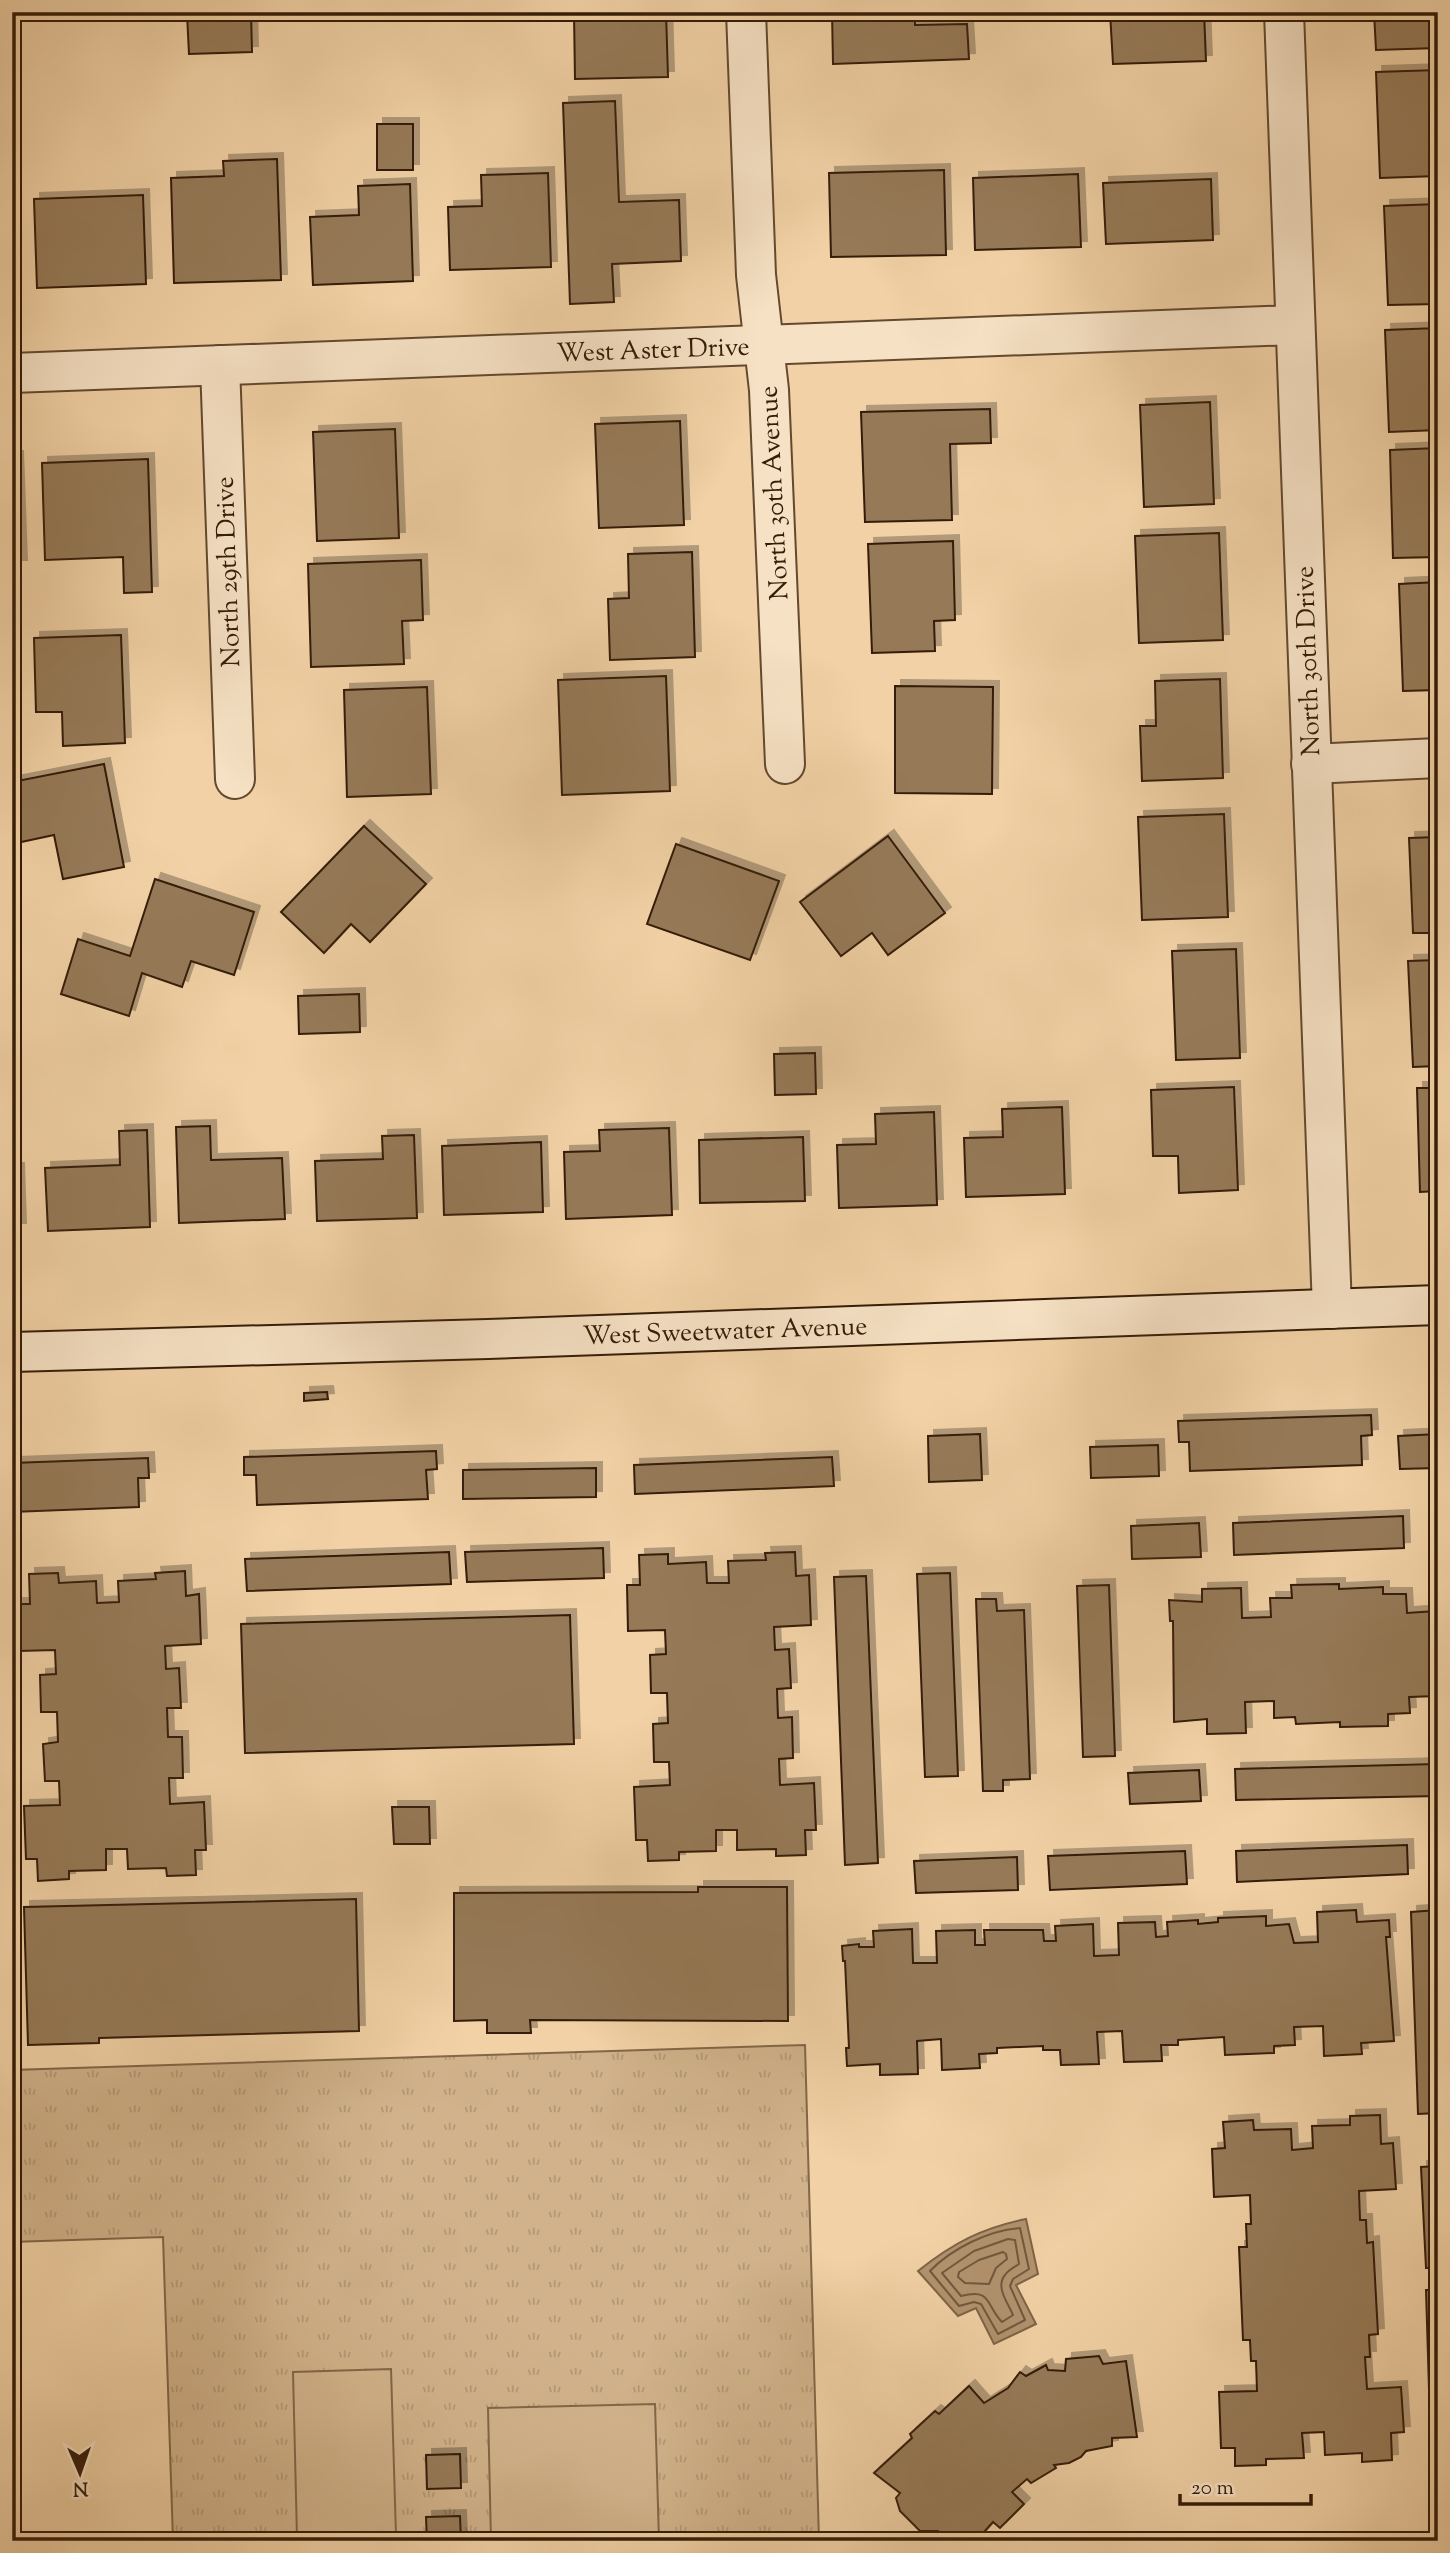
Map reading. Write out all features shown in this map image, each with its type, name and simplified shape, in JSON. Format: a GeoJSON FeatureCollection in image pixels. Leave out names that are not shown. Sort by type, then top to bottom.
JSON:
{"type":"FeatureCollection","features":[{"type":"Feature","properties":{"kind":"street","name":"North 30th Avenue"},"geometry":{"type":"LineString","coordinates":[[746,12],[757,275],[770,404],[785,764]]}},
{"type":"Feature","properties":{"kind":"street","name":"North 30th Drive"},"geometry":{"type":"LineString","coordinates":[[1284,12],[1332,1309]]}},
{"type":"Feature","properties":{"kind":"street","name":"West Aster Drive"},"geometry":{"type":"LineString","coordinates":[[12,373],[1294,326]]}},
{"type":"Feature","properties":{"kind":"street","name":"North 29th Drive"},"geometry":{"type":"LineString","coordinates":[[219,365],[234,779]]}},
{"type":"Feature","properties":{"kind":"street"},"geometry":{"type":"LineString","coordinates":[[1311,764],[1438,758]]}},
{"type":"Feature","properties":{"kind":"street","name":"West Sweetwater Avenue"},"geometry":{"type":"LineString","coordinates":[[12,1352],[488,1339],[1438,1305]]}},
{"type":"Feature","properties":{"kind":"green space"},"geometry":{"type":"Polygon","coordinates":[[[805,2045],[819,2541],[173,2541],[163,2237],[12,2242],[12,2070],[805,2045]]]}},
{"type":"Feature","properties":{"kind":"green space"},"geometry":{"type":"Polygon","coordinates":[[[391,2369],[396,2536],[297,2538],[293,2372],[391,2369]]]}},
{"type":"Feature","properties":{"kind":"green space"},"geometry":{"type":"Polygon","coordinates":[[[655,2404],[659,2541],[491,2541],[488,2408],[655,2404]]]}},
{"type":"Feature","properties":{"kind":"water"},"geometry":{"type":"Polygon","coordinates":[[[1026,2219],[1038,2274],[1016,2285],[1036,2324],[994,2344],[976,2308],[958,2316],[918,2271],[943,2252],[969,2238],[995,2227],[1026,2219]]]}},
{"type":"Feature","properties":{"kind":"building"},"geometry":{"type":"Polygon","coordinates":[[[148,12],[251,12],[252,52],[189,54],[187,14],[148,15],[148,12]]]}},
{"type":"Feature","properties":{"kind":"building"},"geometry":{"type":"Polygon","coordinates":[[[574,12],[666,12],[668,77],[575,79],[574,12]]]}},
{"type":"Feature","properties":{"kind":"building"},"geometry":{"type":"Polygon","coordinates":[[[832,12],[915,12],[915,25],[967,24],[969,59],[833,64],[832,12]]]}},
{"type":"Feature","properties":{"kind":"building"},"geometry":{"type":"Polygon","coordinates":[[[1110,12],[1204,12],[1206,61],[1113,64],[1110,12]]]}},
{"type":"Feature","properties":{"kind":"building"},"geometry":{"type":"Polygon","coordinates":[[[1374,12],[1438,12],[1438,48],[1376,50],[1374,12]]]}},
{"type":"Feature","properties":{"kind":"building"},"geometry":{"type":"Polygon","coordinates":[[[1438,70],[1438,176],[1380,178],[1376,72],[1438,70]]]}},
{"type":"Feature","properties":{"kind":"building"},"geometry":{"type":"Polygon","coordinates":[[[615,101],[619,202],[679,200],[681,261],[612,264],[614,302],[570,304],[563,103],[615,101]]]}},
{"type":"Feature","properties":{"kind":"building"},"geometry":{"type":"Polygon","coordinates":[[[377,124],[413,124],[413,170],[377,170],[377,124]]]}},
{"type":"Feature","properties":{"kind":"building"},"geometry":{"type":"Polygon","coordinates":[[[277,159],[281,280],[174,283],[171,178],[224,176],[223,161],[277,159]]]}},
{"type":"Feature","properties":{"kind":"building"},"geometry":{"type":"Polygon","coordinates":[[[944,170],[946,255],[831,257],[829,173],[944,170]]]}},
{"type":"Feature","properties":{"kind":"building"},"geometry":{"type":"Polygon","coordinates":[[[548,173],[551,267],[450,270],[448,207],[482,206],[481,175],[548,173]]]}},
{"type":"Feature","properties":{"kind":"building"},"geometry":{"type":"Polygon","coordinates":[[[1078,174],[1081,247],[975,250],[973,178],[1078,174]]]}},
{"type":"Feature","properties":{"kind":"building"},"geometry":{"type":"Polygon","coordinates":[[[1211,179],[1213,240],[1106,244],[1103,183],[1211,179]]]}},
{"type":"Feature","properties":{"kind":"building"},"geometry":{"type":"Polygon","coordinates":[[[410,184],[413,281],[313,285],[310,217],[359,215],[358,186],[410,184]]]}},
{"type":"Feature","properties":{"kind":"building"},"geometry":{"type":"Polygon","coordinates":[[[143,195],[146,284],[37,288],[34,199],[143,195]]]}},
{"type":"Feature","properties":{"kind":"building"},"geometry":{"type":"Polygon","coordinates":[[[1438,204],[1438,304],[1388,305],[1384,206],[1438,204]]]}},
{"type":"Feature","properties":{"kind":"building"},"geometry":{"type":"Polygon","coordinates":[[[1438,328],[1438,430],[1389,432],[1385,330],[1438,328]]]}},
{"type":"Feature","properties":{"kind":"building"},"geometry":{"type":"Polygon","coordinates":[[[1210,402],[1214,504],[1144,507],[1140,405],[1210,402]]]}},
{"type":"Feature","properties":{"kind":"building"},"geometry":{"type":"Polygon","coordinates":[[[990,409],[991,443],[950,444],[952,520],[865,522],[861,412],[990,409]]]}},
{"type":"Feature","properties":{"kind":"building"},"geometry":{"type":"Polygon","coordinates":[[[680,421],[684,525],[599,528],[595,424],[680,421]]]}},
{"type":"Feature","properties":{"kind":"building"},"geometry":{"type":"Polygon","coordinates":[[[395,429],[399,538],[317,541],[313,432],[395,429]]]}},
{"type":"Feature","properties":{"kind":"building"},"geometry":{"type":"Polygon","coordinates":[[[1438,448],[1438,557],[1393,558],[1390,450],[1438,448]]]}},
{"type":"Feature","properties":{"kind":"building"},"geometry":{"type":"Polygon","coordinates":[[[12,457],[17,457],[21,566],[12,566],[12,457]]]}},
{"type":"Feature","properties":{"kind":"building"},"geometry":{"type":"Polygon","coordinates":[[[148,459],[152,592],[124,593],[123,557],[45,560],[42,463],[148,459]]]}},
{"type":"Feature","properties":{"kind":"building"},"geometry":{"type":"Polygon","coordinates":[[[1219,533],[1223,640],[1139,643],[1135,536],[1219,533]]]}},
{"type":"Feature","properties":{"kind":"building"},"geometry":{"type":"Polygon","coordinates":[[[953,541],[955,620],[934,621],[935,651],[872,653],[868,544],[953,541]]]}},
{"type":"Feature","properties":{"kind":"building"},"geometry":{"type":"Polygon","coordinates":[[[692,552],[695,657],[610,660],[608,599],[629,598],[628,554],[692,552]]]}},
{"type":"Feature","properties":{"kind":"building"},"geometry":{"type":"Polygon","coordinates":[[[421,560],[423,620],[402,621],[404,664],[311,667],[308,564],[421,560]]]}},
{"type":"Feature","properties":{"kind":"building"},"geometry":{"type":"Polygon","coordinates":[[[1438,582],[1438,690],[1403,691],[1399,584],[1438,582]]]}},
{"type":"Feature","properties":{"kind":"building"},"geometry":{"type":"Polygon","coordinates":[[[121,635],[125,743],[63,746],[62,712],[36,712],[34,638],[121,635]]]}},
{"type":"Feature","properties":{"kind":"building"},"geometry":{"type":"Polygon","coordinates":[[[666,676],[670,791],[562,795],[558,680],[666,676]]]}},
{"type":"Feature","properties":{"kind":"building"},"geometry":{"type":"Polygon","coordinates":[[[1220,679],[1223,778],[1142,781],[1140,726],[1156,726],[1155,681],[1220,679]]]}},
{"type":"Feature","properties":{"kind":"building"},"geometry":{"type":"Polygon","coordinates":[[[895,686],[993,687],[992,794],[895,793],[895,686]]]}},
{"type":"Feature","properties":{"kind":"building"},"geometry":{"type":"Polygon","coordinates":[[[427,687],[431,794],[347,797],[344,690],[427,687]]]}},
{"type":"Feature","properties":{"kind":"building"},"geometry":{"type":"Polygon","coordinates":[[[104,764],[124,867],[63,879],[54,835],[12,844],[12,782],[104,764]]]}},
{"type":"Feature","properties":{"kind":"building"},"geometry":{"type":"Polygon","coordinates":[[[1224,814],[1228,917],[1142,920],[1138,817],[1224,814]]]}},
{"type":"Feature","properties":{"kind":"building"},"geometry":{"type":"Polygon","coordinates":[[[364,826],[426,884],[370,942],[351,924],[324,953],[281,912],[364,826]]]}},
{"type":"Feature","properties":{"kind":"building"},"geometry":{"type":"Polygon","coordinates":[[[888,836],[945,913],[888,955],[872,933],[841,956],[800,902],[888,836]]]}},
{"type":"Feature","properties":{"kind":"building"},"geometry":{"type":"Polygon","coordinates":[[[1438,837],[1438,933],[1413,933],[1409,838],[1438,837]]]}},
{"type":"Feature","properties":{"kind":"building"},"geometry":{"type":"Polygon","coordinates":[[[676,844],[779,881],[750,960],[647,924],[676,844]]]}},
{"type":"Feature","properties":{"kind":"building"},"geometry":{"type":"Polygon","coordinates":[[[155,879],[254,912],[234,975],[191,961],[182,987],[142,973],[129,1016],[61,994],[78,939],[130,956],[155,879]]]}},
{"type":"Feature","properties":{"kind":"building"},"geometry":{"type":"Polygon","coordinates":[[[1236,949],[1240,1058],[1176,1060],[1172,951],[1236,949]]]}},
{"type":"Feature","properties":{"kind":"building"},"geometry":{"type":"Polygon","coordinates":[[[1438,960],[1438,1066],[1413,1067],[1408,961],[1438,960]]]}},
{"type":"Feature","properties":{"kind":"building"},"geometry":{"type":"Polygon","coordinates":[[[359,994],[360,1032],[299,1034],[298,996],[359,994]]]}},
{"type":"Feature","properties":{"kind":"building"},"geometry":{"type":"Polygon","coordinates":[[[815,1053],[816,1094],[775,1095],[774,1054],[815,1053]]]}},
{"type":"Feature","properties":{"kind":"building"},"geometry":{"type":"Polygon","coordinates":[[[1234,1087],[1238,1190],[1179,1193],[1178,1156],[1153,1156],[1151,1090],[1234,1087]]]}},
{"type":"Feature","properties":{"kind":"building"},"geometry":{"type":"Polygon","coordinates":[[[1417,1088],[1438,1088],[1438,1191],[1420,1192],[1417,1088]]]}},
{"type":"Feature","properties":{"kind":"building"},"geometry":{"type":"Polygon","coordinates":[[[1062,1107],[1065,1194],[966,1197],[964,1138],[1003,1137],[1002,1109],[1062,1107]]]}},
{"type":"Feature","properties":{"kind":"building"},"geometry":{"type":"Polygon","coordinates":[[[934,1112],[937,1205],[839,1208],[837,1145],[876,1144],[875,1114],[934,1112]]]}},
{"type":"Feature","properties":{"kind":"building"},"geometry":{"type":"Polygon","coordinates":[[[210,1126],[211,1160],[282,1158],[285,1219],[179,1223],[176,1127],[210,1126]]]}},
{"type":"Feature","properties":{"kind":"building"},"geometry":{"type":"Polygon","coordinates":[[[669,1128],[672,1215],[566,1219],[564,1152],[600,1151],[599,1130],[669,1128]]]}},
{"type":"Feature","properties":{"kind":"building"},"geometry":{"type":"Polygon","coordinates":[[[147,1130],[150,1227],[48,1231],[45,1168],[120,1165],[119,1131],[147,1130]]]}},
{"type":"Feature","properties":{"kind":"building"},"geometry":{"type":"Polygon","coordinates":[[[414,1135],[417,1218],[317,1221],[315,1161],[383,1159],[382,1136],[414,1135]]]}},
{"type":"Feature","properties":{"kind":"building"},"geometry":{"type":"Polygon","coordinates":[[[803,1137],[805,1201],[700,1203],[699,1140],[803,1137]]]}},
{"type":"Feature","properties":{"kind":"building"},"geometry":{"type":"Polygon","coordinates":[[[541,1142],[543,1212],[444,1215],[442,1146],[541,1142]]]}},
{"type":"Feature","properties":{"kind":"building"},"geometry":{"type":"Polygon","coordinates":[[[12,1169],[18,1169],[20,1229],[12,1229],[12,1169]]]}},
{"type":"Feature","properties":{"kind":"building"},"geometry":{"type":"Polygon","coordinates":[[[327,1392],[328,1399],[304,1401],[304,1393],[327,1392]]]}},
{"type":"Feature","properties":{"kind":"building"},"geometry":{"type":"Polygon","coordinates":[[[1371,1415],[1372,1435],[1361,1436],[1362,1465],[1190,1471],[1189,1442],[1179,1442],[1178,1421],[1371,1415]]]}},
{"type":"Feature","properties":{"kind":"building"},"geometry":{"type":"Polygon","coordinates":[[[980,1434],[982,1480],[929,1482],[928,1436],[980,1434]]]}},
{"type":"Feature","properties":{"kind":"building"},"geometry":{"type":"Polygon","coordinates":[[[1438,1434],[1438,1468],[1400,1469],[1398,1436],[1438,1434]]]}},
{"type":"Feature","properties":{"kind":"building"},"geometry":{"type":"Polygon","coordinates":[[[1158,1445],[1159,1476],[1091,1478],[1090,1447],[1158,1445]]]}},
{"type":"Feature","properties":{"kind":"building"},"geometry":{"type":"Polygon","coordinates":[[[436,1451],[437,1469],[426,1470],[428,1499],[257,1505],[256,1475],[244,1475],[244,1457],[436,1451]]]}},
{"type":"Feature","properties":{"kind":"building"},"geometry":{"type":"Polygon","coordinates":[[[832,1457],[834,1486],[635,1494],[634,1465],[832,1457]]]}},
{"type":"Feature","properties":{"kind":"building"},"geometry":{"type":"Polygon","coordinates":[[[148,1458],[149,1478],[138,1478],[139,1507],[12,1512],[12,1463],[148,1458]]]}},
{"type":"Feature","properties":{"kind":"building"},"geometry":{"type":"Polygon","coordinates":[[[596,1468],[596,1497],[463,1499],[463,1470],[596,1468]]]}},
{"type":"Feature","properties":{"kind":"building"},"geometry":{"type":"Polygon","coordinates":[[[1403,1516],[1404,1548],[1234,1555],[1233,1523],[1403,1516]]]}},
{"type":"Feature","properties":{"kind":"building"},"geometry":{"type":"Polygon","coordinates":[[[1199,1523],[1201,1557],[1132,1559],[1131,1526],[1199,1523]]]}},
{"type":"Feature","properties":{"kind":"building"},"geometry":{"type":"Polygon","coordinates":[[[603,1548],[604,1578],[467,1582],[465,1552],[603,1548]]]}},
{"type":"Feature","properties":{"kind":"building"},"geometry":{"type":"Polygon","coordinates":[[[449,1552],[451,1584],[247,1591],[245,1559],[449,1552]]]}},
{"type":"Feature","properties":{"kind":"building"},"geometry":{"type":"Polygon","coordinates":[[[795,1552],[796,1576],[809,1575],[811,1625],[774,1627],[775,1650],[789,1649],[791,1688],[777,1689],[778,1718],[792,1717],[793,1758],[779,1759],[780,1785],[814,1783],[816,1830],[805,1830],[806,1855],[776,1856],[776,1849],[737,1850],[737,1830],[716,1830],[716,1851],[679,1852],[679,1860],[648,1861],[647,1840],[636,1840],[634,1787],[670,1785],[669,1762],[654,1762],[653,1724],[668,1723],[667,1693],[651,1693],[650,1655],[666,1654],[665,1630],[628,1631],[627,1585],[640,1585],[639,1555],[668,1554],[668,1564],[706,1562],[707,1583],[729,1583],[728,1561],[766,1560],[765,1553],[795,1552]]]}},
{"type":"Feature","properties":{"kind":"building"},"geometry":{"type":"Polygon","coordinates":[[[185,1571],[186,1596],[199,1594],[201,1644],[165,1646],[166,1669],[179,1668],[181,1708],[167,1708],[168,1737],[182,1737],[183,1778],[169,1778],[170,1804],[204,1802],[206,1850],[195,1850],[196,1875],[167,1876],[166,1868],[128,1869],[127,1849],[106,1849],[106,1870],[69,1871],[69,1879],[38,1881],[37,1859],[26,1859],[24,1806],[60,1805],[59,1781],[45,1781],[43,1744],[58,1742],[57,1712],[41,1712],[40,1675],[56,1674],[55,1650],[19,1651],[17,1604],[30,1604],[29,1574],[58,1573],[59,1583],[96,1581],[97,1603],[119,1602],[118,1581],[156,1579],[155,1573],[185,1571]]]}},
{"type":"Feature","properties":{"kind":"building"},"geometry":{"type":"Polygon","coordinates":[[[950,1573],[958,1776],[925,1777],[917,1574],[950,1573]]]}},
{"type":"Feature","properties":{"kind":"building"},"geometry":{"type":"Polygon","coordinates":[[[866,1576],[878,1863],[845,1865],[834,1577],[866,1576]]]}},
{"type":"Feature","properties":{"kind":"building"},"geometry":{"type":"Polygon","coordinates":[[[1438,1582],[1438,1703],[1437,1696],[1409,1697],[1410,1713],[1388,1714],[1388,1726],[1340,1727],[1340,1722],[1296,1724],[1295,1717],[1274,1718],[1274,1701],[1245,1702],[1246,1733],[1207,1734],[1207,1719],[1174,1722],[1173,1621],[1170,1621],[1169,1600],[1202,1602],[1202,1589],[1241,1588],[1242,1618],[1271,1617],[1270,1598],[1292,1598],[1291,1585],[1339,1584],[1339,1589],[1383,1587],[1383,1594],[1406,1594],[1407,1613],[1436,1611],[1435,1583],[1438,1582]]]}},
{"type":"Feature","properties":{"kind":"building"},"geometry":{"type":"Polygon","coordinates":[[[1109,1585],[1115,1756],[1083,1757],[1077,1586],[1109,1585]]]}},
{"type":"Feature","properties":{"kind":"building"},"geometry":{"type":"Polygon","coordinates":[[[976,1599],[996,1599],[997,1611],[1024,1610],[1030,1779],[1003,1780],[1003,1791],[983,1791],[976,1599]]]}},
{"type":"Feature","properties":{"kind":"building"},"geometry":{"type":"Polygon","coordinates":[[[570,1615],[574,1744],[245,1753],[241,1624],[570,1615]]]}},
{"type":"Feature","properties":{"kind":"building"},"geometry":{"type":"Polygon","coordinates":[[[1437,1764],[1438,1796],[1236,1800],[1235,1769],[1437,1764]]]}},
{"type":"Feature","properties":{"kind":"building"},"geometry":{"type":"Polygon","coordinates":[[[1199,1770],[1201,1801],[1130,1804],[1128,1773],[1199,1770]]]}},
{"type":"Feature","properties":{"kind":"building"},"geometry":{"type":"Polygon","coordinates":[[[392,1807],[429,1807],[430,1844],[394,1844],[392,1807]]]}},
{"type":"Feature","properties":{"kind":"building"},"geometry":{"type":"Polygon","coordinates":[[[1407,1845],[1408,1874],[1237,1882],[1236,1851],[1407,1845]]]}},
{"type":"Feature","properties":{"kind":"building"},"geometry":{"type":"Polygon","coordinates":[[[1185,1851],[1187,1884],[1050,1890],[1048,1856],[1185,1851]]]}},
{"type":"Feature","properties":{"kind":"building"},"geometry":{"type":"Polygon","coordinates":[[[1017,1857],[1018,1890],[916,1893],[914,1861],[1017,1857]]]}},
{"type":"Feature","properties":{"kind":"building"},"geometry":{"type":"Polygon","coordinates":[[[698,1887],[787,1887],[788,2021],[530,2020],[531,2033],[487,2033],[487,2020],[454,2021],[454,1893],[698,1892],[698,1887]]]}},
{"type":"Feature","properties":{"kind":"building"},"geometry":{"type":"Polygon","coordinates":[[[356,1899],[359,2031],[99,2038],[99,2043],[28,2045],[24,1907],[356,1899]]]}},
{"type":"Feature","properties":{"kind":"building"},"geometry":{"type":"Polygon","coordinates":[[[1356,1910],[1357,1922],[1389,1920],[1390,1937],[1386,1937],[1394,2041],[1361,2043],[1362,2054],[1324,2056],[1323,2026],[1294,2027],[1295,2045],[1274,2046],[1274,2053],[1225,2055],[1224,2037],[1178,2040],[1178,2045],[1161,2045],[1162,2061],[1124,2062],[1122,2031],[1097,2032],[1099,2064],[1061,2065],[1060,2050],[1043,2050],[1043,2046],[997,2048],[997,2053],[979,2054],[980,2068],[942,2070],[941,2039],[917,2041],[918,2074],[880,2075],[880,2064],[847,2066],[846,2048],[849,2048],[842,1946],[859,1944],[859,1947],[874,1947],[873,1931],[912,1929],[913,1963],[937,1963],[936,1931],[975,1930],[975,1945],[985,1945],[984,1930],[1043,1930],[1044,1941],[1056,1941],[1055,1926],[1093,1924],[1094,1956],[1119,1955],[1118,1923],[1155,1922],[1156,1937],[1168,1936],[1167,1922],[1198,1920],[1198,1924],[1218,1922],[1218,1918],[1266,1916],[1266,1926],[1289,1924],[1294,1943],[1318,1942],[1317,1912],[1356,1910]]]}},
{"type":"Feature","properties":{"kind":"building"},"geometry":{"type":"Polygon","coordinates":[[[1438,1910],[1438,2113],[1418,2114],[1411,1912],[1438,1910]]]}},
{"type":"Feature","properties":{"kind":"building"},"geometry":{"type":"Polygon","coordinates":[[[1380,2115],[1381,2144],[1393,2143],[1396,2189],[1359,2191],[1360,2220],[1366,2220],[1367,2243],[1373,2242],[1378,2334],[1369,2335],[1370,2357],[1365,2357],[1367,2389],[1401,2387],[1404,2432],[1391,2433],[1392,2460],[1362,2462],[1362,2453],[1325,2455],[1324,2432],[1302,2433],[1304,2458],[1266,2459],[1266,2465],[1235,2466],[1235,2448],[1221,2448],[1219,2392],[1257,2391],[1256,2361],[1251,2361],[1250,2340],[1243,2340],[1239,2247],[1247,2247],[1246,2224],[1251,2224],[1250,2195],[1214,2197],[1212,2149],[1225,2148],[1223,2122],[1253,2120],[1254,2130],[1291,2129],[1292,2150],[1313,2148],[1312,2126],[1350,2125],[1350,2116],[1380,2115]]]}},
{"type":"Feature","properties":{"kind":"building"},"geometry":{"type":"Polygon","coordinates":[[[1438,2166],[1438,2268],[1426,2268],[1421,2167],[1438,2166]]]}},
{"type":"Feature","properties":{"kind":"building"},"geometry":{"type":"Polygon","coordinates":[[[1426,2290],[1438,2290],[1438,2488],[1432,2488],[1426,2290]]]}},
{"type":"Feature","properties":{"kind":"building"},"geometry":{"type":"Polygon","coordinates":[[[1099,2356],[1103,2364],[1126,2361],[1137,2437],[1112,2438],[1112,2446],[1086,2451],[1069,2463],[1054,2465],[1056,2468],[1031,2483],[1027,2479],[1012,2492],[1024,2504],[1000,2528],[993,2522],[976,2541],[947,2541],[938,2531],[920,2531],[900,2511],[896,2498],[900,2493],[874,2473],[912,2438],[910,2434],[935,2411],[939,2414],[969,2386],[984,2403],[1008,2388],[1020,2372],[1026,2376],[1046,2365],[1048,2370],[1065,2371],[1066,2359],[1099,2356]]]}},
{"type":"Feature","properties":{"kind":"building"},"geometry":{"type":"Polygon","coordinates":[[[460,2454],[461,2488],[427,2489],[426,2455],[460,2454]]]}},
{"type":"Feature","properties":{"kind":"building"},"geometry":{"type":"Polygon","coordinates":[[[460,2516],[461,2541],[427,2541],[426,2517],[460,2516]]]}}]}
